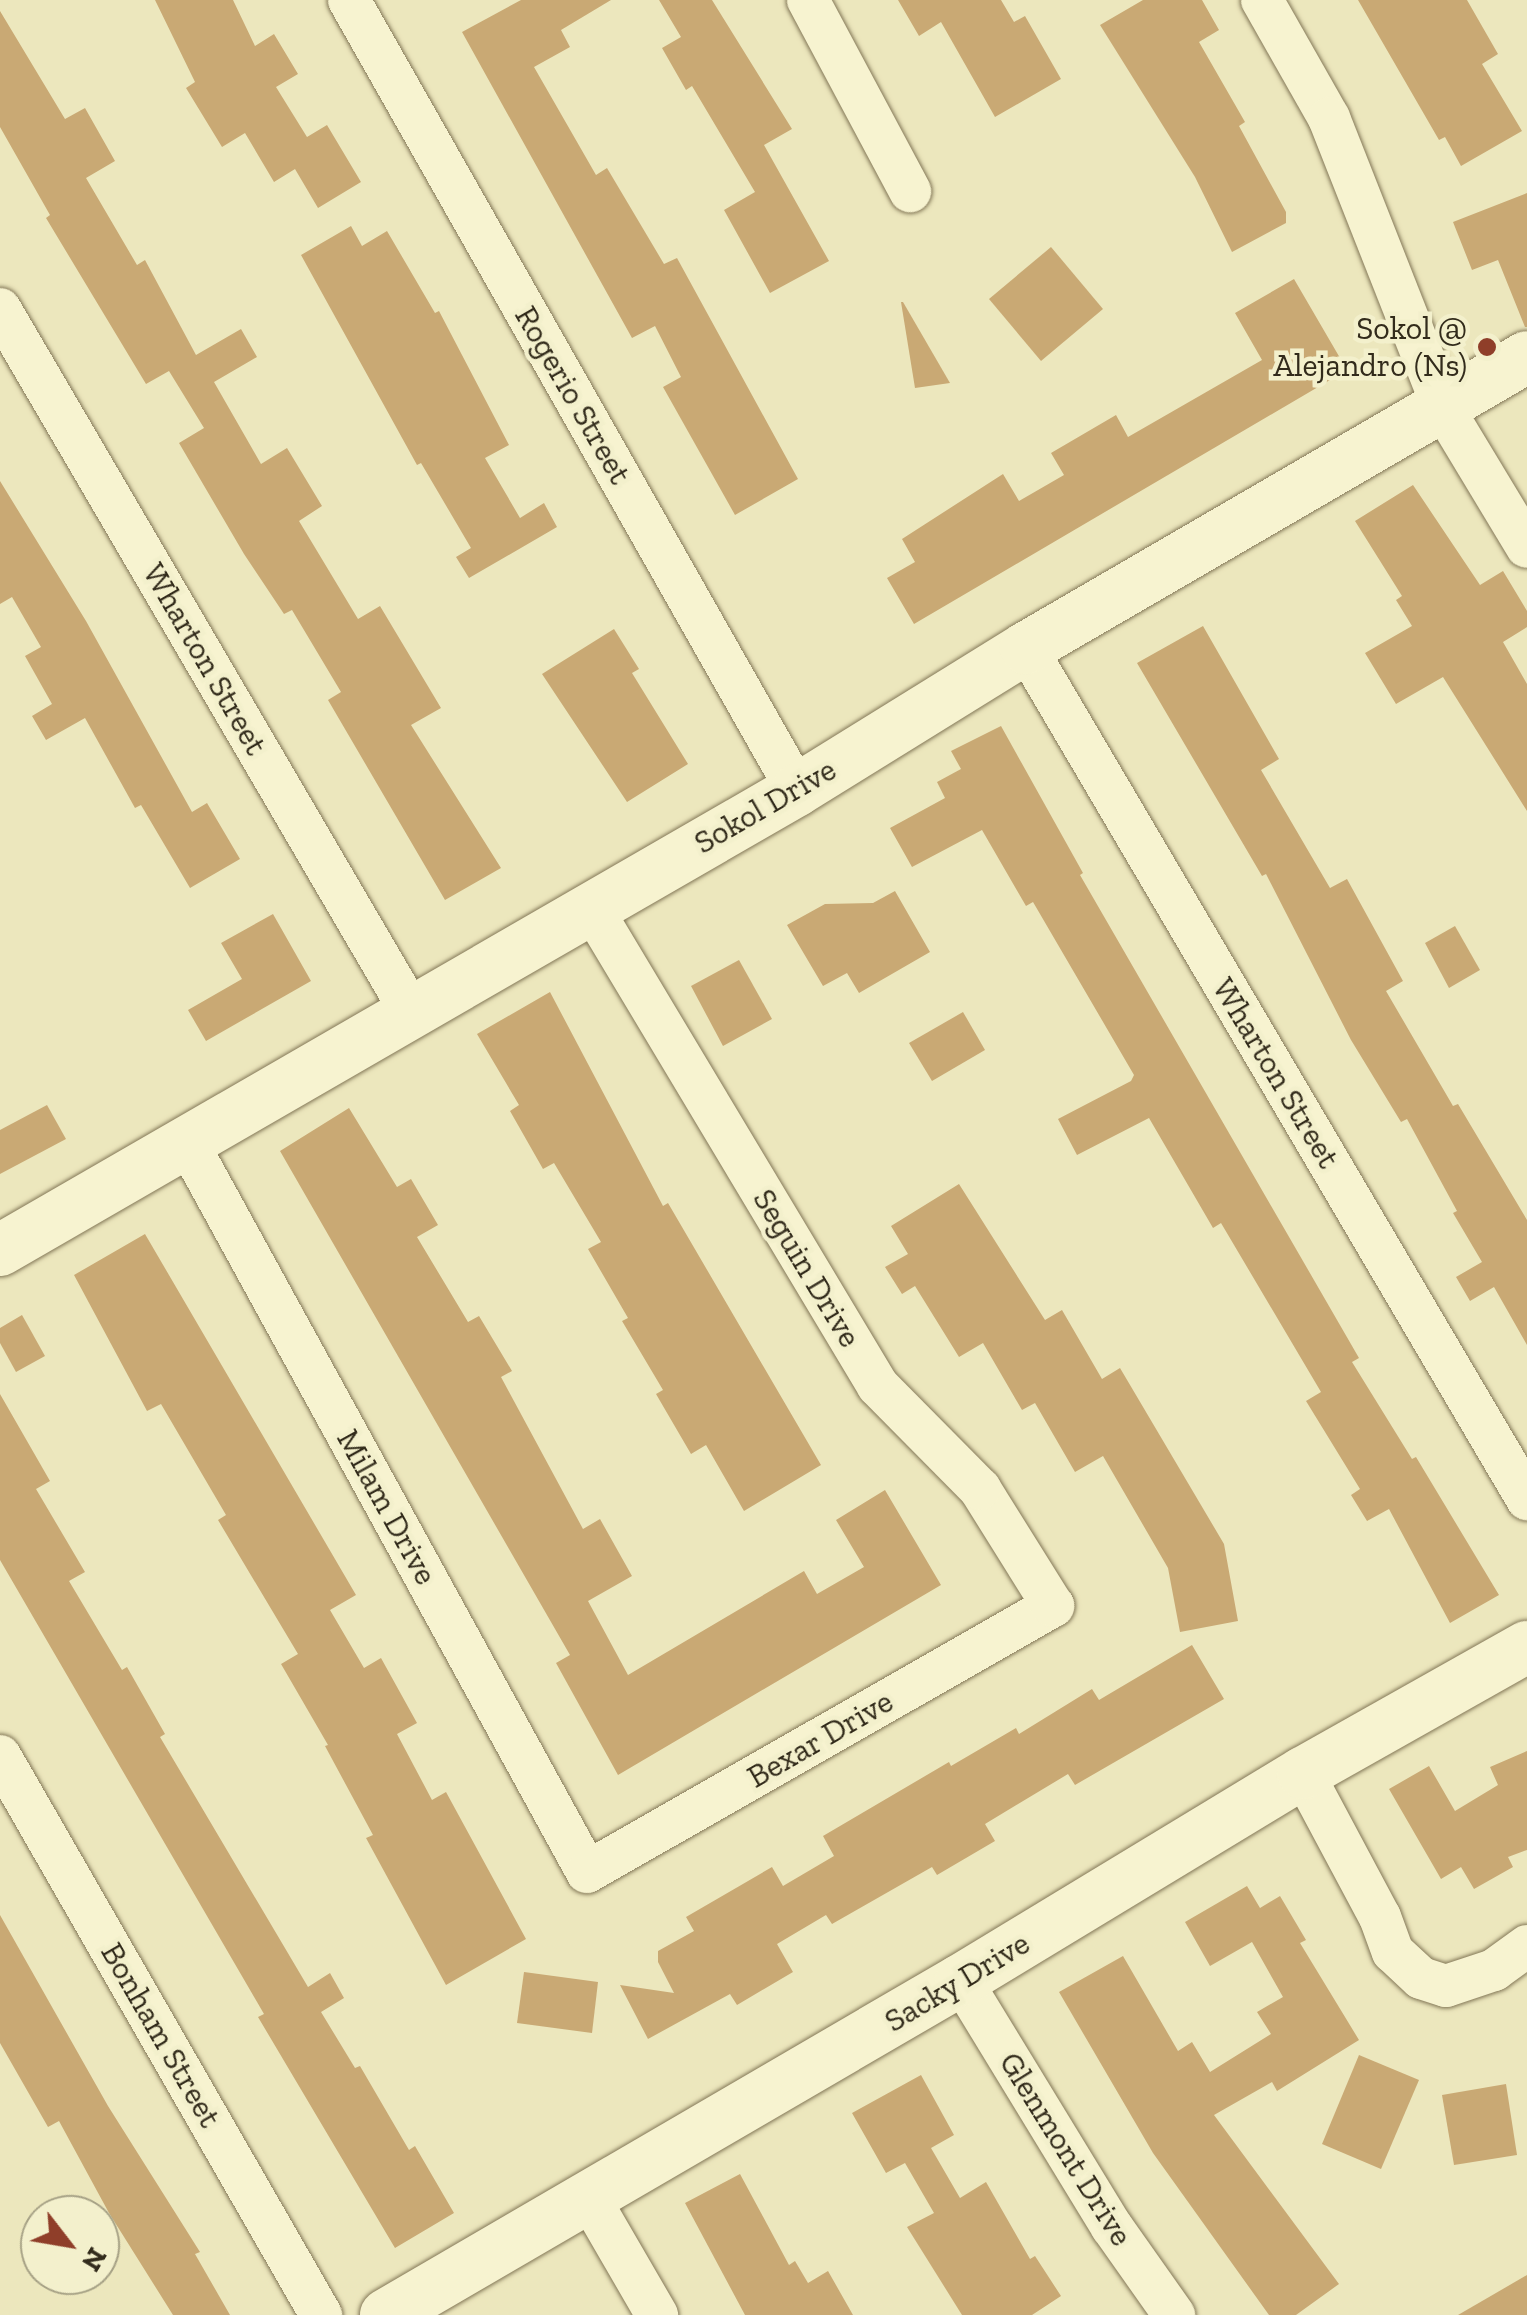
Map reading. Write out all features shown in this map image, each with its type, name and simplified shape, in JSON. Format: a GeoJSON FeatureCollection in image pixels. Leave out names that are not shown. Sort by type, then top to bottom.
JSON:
{"type":"FeatureCollection","features":[{"type":"Feature","properties":{"kind":"street","name":"Rogerio Street"},"geometry":{"type":"LineString","coordinates":[[349,0],[797,790]]}},
{"type":"Feature","properties":{"kind":"street"},"geometry":{"type":"LineString","coordinates":[[808,0],[910,191]]}},
{"type":"Feature","properties":{"kind":"street"},"geometry":{"type":"LineString","coordinates":[[1262,0],[1329,118],[1443,408],[1527,548]]}},
{"type":"Feature","properties":{"kind":"street","name":"Wharton Street"},"geometry":{"type":"LineString","coordinates":[[0,308],[410,1010]]}},
{"type":"Feature","properties":{"kind":"street","name":"Sokol Drive"},"geometry":{"type":"LineString","coordinates":[[0,1250],[797,790],[1026,648],[1527,357]]}},
{"type":"Feature","properties":{"kind":"street","name":"Wharton Street"},"geometry":{"type":"LineString","coordinates":[[1026,648],[1527,1499]]}},
{"type":"Feature","properties":{"kind":"street","name":"Seguin Drive"},"geometry":{"type":"LineString","coordinates":[[591,907],[878,1386],[980,1489],[1053,1606]]}},
{"type":"Feature","properties":{"kind":"street","name":"Milam Drive"},"geometry":{"type":"LineString","coordinates":[[187,1142],[587,1872]]}},
{"type":"Feature","properties":{"kind":"street","name":"Bexar Drive"},"geometry":{"type":"LineString","coordinates":[[587,1872],[1053,1606]]}},
{"type":"Feature","properties":{"kind":"street","name":"Sacky Drive"},"geometry":{"type":"LineString","coordinates":[[386,2315],[961,1980],[1303,1773],[1527,1647]]}},
{"type":"Feature","properties":{"kind":"street","name":"Bonham Street"},"geometry":{"type":"LineString","coordinates":[[0,1756],[321,2315]]}},
{"type":"Feature","properties":{"kind":"street"},"geometry":{"type":"LineString","coordinates":[[1303,1773],[1380,1917],[1393,1952],[1421,1978],[1446,1986],[1494,1970],[1527,1946]]}},
{"type":"Feature","properties":{"kind":"street","name":"Glenmont Drive"},"geometry":{"type":"LineString","coordinates":[[961,1980],[1112,2227],[1174,2315]]}},
{"type":"Feature","properties":{"kind":"street"},"geometry":{"type":"LineString","coordinates":[[588,2196],[657,2315]]}},
{"type":"Feature","properties":{"kind":"building"},"geometry":{"type":"Polygon","coordinates":[[[155,0],[233,0],[255,46],[274,34],[298,74],[276,87],[307,137],[327,125],[361,182],[318,208],[295,169],[274,182],[245,133],[222,147],[186,88],[195,82],[155,0]]]}},
{"type":"Feature","properties":{"kind":"building"},"geometry":{"type":"Polygon","coordinates":[[[521,0],[611,0],[561,30],[570,47],[534,67],[596,175],[607,168],[664,264],[677,258],[798,479],[735,515],[663,387],[681,377],[655,326],[632,338],[462,32],[521,0]]]}},
{"type":"Feature","properties":{"kind":"building"},"geometry":{"type":"Polygon","coordinates":[[[659,0],[712,0],[792,129],[764,145],[829,261],[770,293],[724,210],[755,192],[692,86],[686,90],[662,48],[681,37],[659,0]]]}},
{"type":"Feature","properties":{"kind":"building"},"geometry":{"type":"Polygon","coordinates":[[[898,0],[1001,0],[1014,22],[1025,16],[1061,79],[995,117],[941,22],[919,36],[898,0]]]}},
{"type":"Feature","properties":{"kind":"building"},"geometry":{"type":"Polygon","coordinates":[[[1143,0],[1202,0],[1219,30],[1199,42],[1245,122],[1239,126],[1286,212],[1286,223],[1232,252],[1195,177],[1100,25],[1143,0]]]}},
{"type":"Feature","properties":{"kind":"building"},"geometry":{"type":"Polygon","coordinates":[[[1358,0],[1467,0],[1498,54],[1482,64],[1522,131],[1461,166],[1445,137],[1439,140],[1358,0]]]}},
{"type":"Feature","properties":{"kind":"building"},"geometry":{"type":"Polygon","coordinates":[[[0,11],[65,119],[85,108],[115,161],[86,178],[137,265],[145,260],[196,355],[241,329],[257,357],[214,382],[261,464],[287,448],[322,506],[299,521],[358,619],[380,606],[441,708],[411,725],[501,868],[445,900],[328,700],[341,692],[292,610],[284,614],[244,554],[179,443],[204,428],[169,371],[146,384],[46,218],[50,215],[0,127],[0,11]]]}},
{"type":"Feature","properties":{"kind":"building"},"geometry":{"type":"Polygon","coordinates":[[[1527,193],[1525,327],[1498,260],[1472,270],[1453,222],[1527,193]]]}},
{"type":"Feature","properties":{"kind":"building"},"geometry":{"type":"Polygon","coordinates":[[[351,226],[362,246],[387,231],[435,313],[439,311],[509,445],[485,458],[520,518],[544,503],[557,527],[469,578],[456,557],[471,548],[421,463],[417,465],[301,255],[351,226]]]}},
{"type":"Feature","properties":{"kind":"building"},"geometry":{"type":"Polygon","coordinates":[[[1051,247],[1103,309],[1041,361],[989,299],[1051,247]]]}},
{"type":"Feature","properties":{"kind":"building"},"geometry":{"type":"Polygon","coordinates":[[[1294,279],[1347,370],[914,624],[887,578],[915,562],[902,539],[1003,474],[1019,501],[1064,475],[1051,453],[1116,415],[1128,437],[1262,360],[1235,313],[1294,279]]]}},
{"type":"Feature","properties":{"kind":"building"},"geometry":{"type":"Polygon","coordinates":[[[903,302],[950,383],[915,388],[903,302]]]}},
{"type":"Feature","properties":{"kind":"building"},"geometry":{"type":"Polygon","coordinates":[[[0,481],[86,621],[192,812],[207,803],[240,859],[190,888],[141,805],[135,808],[85,718],[46,740],[32,716],[52,704],[25,656],[41,647],[12,597],[0,604],[0,481]]]}},
{"type":"Feature","properties":{"kind":"building"},"geometry":{"type":"Polygon","coordinates":[[[1413,485],[1480,585],[1503,571],[1527,611],[1527,627],[1503,642],[1527,684],[1527,811],[1443,677],[1396,704],[1365,653],[1412,626],[1396,600],[1402,596],[1355,521],[1413,485]]]}},
{"type":"Feature","properties":{"kind":"building"},"geometry":{"type":"Polygon","coordinates":[[[1203,626],[1279,759],[1261,770],[1330,888],[1347,879],[1403,981],[1386,991],[1453,1106],[1458,1104],[1527,1220],[1527,1345],[1494,1287],[1470,1301],[1456,1277],[1482,1262],[1453,1213],[1457,1211],[1407,1119],[1401,1122],[1351,1040],[1266,874],[1262,876],[1137,663],[1203,626]]]}},
{"type":"Feature","properties":{"kind":"building"},"geometry":{"type":"Polygon","coordinates":[[[614,629],[639,669],[632,673],[688,764],[627,802],[542,674],[614,629]]]}},
{"type":"Feature","properties":{"kind":"building"},"geometry":{"type":"Polygon","coordinates":[[[1001,726],[1083,873],[1080,875],[1359,1358],[1352,1362],[1412,1459],[1416,1457],[1499,1595],[1450,1623],[1389,1509],[1367,1521],[1351,1495],[1360,1489],[1306,1401],[1321,1392],[1221,1223],[1213,1228],[1149,1118],[1077,1155],[1058,1119],[1131,1081],[1134,1075],[1033,902],[1026,906],[982,830],[912,867],[890,828],[945,798],[937,782],[961,769],[951,751],[1001,726]]]}},
{"type":"Feature","properties":{"kind":"building"},"geometry":{"type":"Polygon","coordinates":[[[895,891],[930,952],[859,993],[847,973],[823,986],[787,925],[825,904],[873,903],[895,891]]]}},
{"type":"Feature","properties":{"kind":"building"},"geometry":{"type":"Polygon","coordinates":[[[273,914],[311,981],[206,1041],[188,1010],[242,979],[221,943],[273,914]]]}},
{"type":"Feature","properties":{"kind":"building"},"geometry":{"type":"Polygon","coordinates":[[[1455,926],[1480,970],[1449,988],[1425,943],[1455,926]]]}},
{"type":"Feature","properties":{"kind":"building"},"geometry":{"type":"Polygon","coordinates":[[[739,960],[772,1019],[723,1046],[691,986],[739,960]]]}},
{"type":"Feature","properties":{"kind":"building"},"geometry":{"type":"Polygon","coordinates":[[[550,992],[663,1206],[668,1203],[821,1465],[744,1511],[706,1445],[691,1454],[656,1394],[663,1390],[622,1321],[628,1318],[588,1249],[601,1242],[554,1163],[543,1169],[510,1111],[519,1105],[477,1034],[550,992]]]}},
{"type":"Feature","properties":{"kind":"building"},"geometry":{"type":"Polygon","coordinates":[[[963,1012],[985,1050],[932,1081],[909,1043],[963,1012]]]}},
{"type":"Feature","properties":{"kind":"building"},"geometry":{"type":"Polygon","coordinates":[[[47,1105],[66,1139],[0,1174],[0,1130],[47,1105]]]}},
{"type":"Feature","properties":{"kind":"building"},"geometry":{"type":"Polygon","coordinates":[[[349,1108],[397,1187],[411,1179],[438,1225],[417,1237],[468,1322],[479,1316],[512,1371],[501,1377],[583,1529],[600,1519],[632,1576],[588,1601],[628,1675],[804,1571],[817,1594],[864,1567],[836,1520],[885,1490],[941,1585],[618,1775],[556,1663],[570,1655],[280,1151],[349,1108]]]}},
{"type":"Feature","properties":{"kind":"building"},"geometry":{"type":"Polygon","coordinates":[[[959,1184],[1045,1320],[1062,1310],[1102,1379],[1120,1368],[1224,1544],[1238,1621],[1180,1632],[1168,1568],[1103,1456],[1075,1472],[1035,1403],[1022,1410],[983,1343],[959,1357],[915,1286],[902,1294],[885,1267],[908,1254],[891,1226],[959,1184]]]}},
{"type":"Feature","properties":{"kind":"building"},"geometry":{"type":"Polygon","coordinates":[[[145,1234],[356,1595],[330,1610],[364,1668],[381,1658],[417,1723],[397,1734],[432,1800],[446,1792],[526,1939],[446,1985],[366,1838],[373,1835],[325,1746],[328,1745],[281,1664],[298,1654],[218,1520],[226,1515],[161,1404],[147,1411],[74,1275],[145,1234]]]}},
{"type":"Feature","properties":{"kind":"building"},"geometry":{"type":"Polygon","coordinates":[[[22,1315],[45,1356],[16,1372],[0,1343],[0,1328],[22,1315]]]}},
{"type":"Feature","properties":{"kind":"building"},"geometry":{"type":"Polygon","coordinates":[[[0,1394],[50,1481],[36,1489],[85,1572],[69,1581],[122,1670],[127,1667],[165,1734],[160,1737],[308,1987],[330,1973],[344,1998],[321,2012],[355,2068],[360,2066],[409,2150],[415,2146],[454,2213],[395,2248],[258,2017],[264,2014],[0,1560],[0,1394]]]}},
{"type":"Feature","properties":{"kind":"building"},"geometry":{"type":"Polygon","coordinates":[[[1192,1645],[1224,1699],[1075,1785],[1068,1774],[985,1824],[995,1841],[937,1875],[932,1867],[832,1924],[826,1915],[777,1944],[793,1972],[737,2005],[730,1994],[648,2039],[620,1985],[674,1993],[658,1962],[658,1951],[694,1931],[686,1917],[772,1867],[783,1886],[834,1856],[823,1836],[949,1762],[951,1766],[1016,1728],[1019,1734],[1092,1689],[1099,1700],[1192,1645]]]}},
{"type":"Feature","properties":{"kind":"building"},"geometry":{"type":"Polygon","coordinates":[[[1527,1751],[1527,1850],[1508,1857],[1513,1867],[1474,1889],[1461,1867],[1441,1879],[1389,1789],[1429,1766],[1455,1811],[1498,1785],[1490,1767],[1527,1751]]]}},
{"type":"Feature","properties":{"kind":"building"},"geometry":{"type":"Polygon","coordinates":[[[1247,1886],[1260,1908],[1280,1896],[1306,1940],[1300,1943],[1359,2040],[1277,2091],[1272,2082],[1214,2115],[1339,2284],[1296,2315],[1269,2315],[1153,2153],[1059,1992],[1123,1956],[1178,2051],[1192,2042],[1210,2072],[1271,2034],[1257,2012],[1283,1997],[1252,1942],[1210,1966],[1185,1922],[1247,1886]]]}},
{"type":"Feature","properties":{"kind":"building"},"geometry":{"type":"Polygon","coordinates":[[[0,1915],[108,2106],[200,2252],[195,2254],[230,2315],[173,2315],[120,2231],[120,2195],[99,2195],[59,2121],[48,2127],[0,2043],[0,1915]]]}},
{"type":"Feature","properties":{"kind":"building"},"geometry":{"type":"Polygon","coordinates":[[[524,1972],[598,1982],[592,2033],[517,2023],[524,1972]]]}},
{"type":"Feature","properties":{"kind":"building"},"geometry":{"type":"Polygon","coordinates":[[[1359,2055],[1419,2080],[1381,2169],[1322,2144],[1359,2055]]]}},
{"type":"Feature","properties":{"kind":"building"},"geometry":{"type":"Polygon","coordinates":[[[921,2075],[954,2135],[931,2148],[960,2198],[986,2182],[1030,2259],[1035,2256],[1061,2296],[1032,2315],[962,2315],[907,2227],[934,2213],[905,2163],[886,2173],[852,2113],[921,2075]]]}},
{"type":"Feature","properties":{"kind":"building"},"geometry":{"type":"Polygon","coordinates":[[[1506,2084],[1517,2155],[1454,2165],[1442,2095],[1506,2084]]]}},
{"type":"Feature","properties":{"kind":"building"},"geometry":{"type":"Polygon","coordinates":[[[740,2174],[789,2265],[795,2261],[808,2283],[828,2271],[853,2315],[745,2315],[685,2203],[740,2174]]]}},
{"type":"Feature","properties":{"kind":"building"},"geometry":{"type":"Polygon","coordinates":[[[1527,2275],[1527,2315],[1458,2315],[1527,2275]]]}},
{"type":"Feature","properties":{"kind":"place","name":"Sokol @ Alejandro (Ns)"},"geometry":{"type":"Point","coordinates":[1487,347]}}]}
